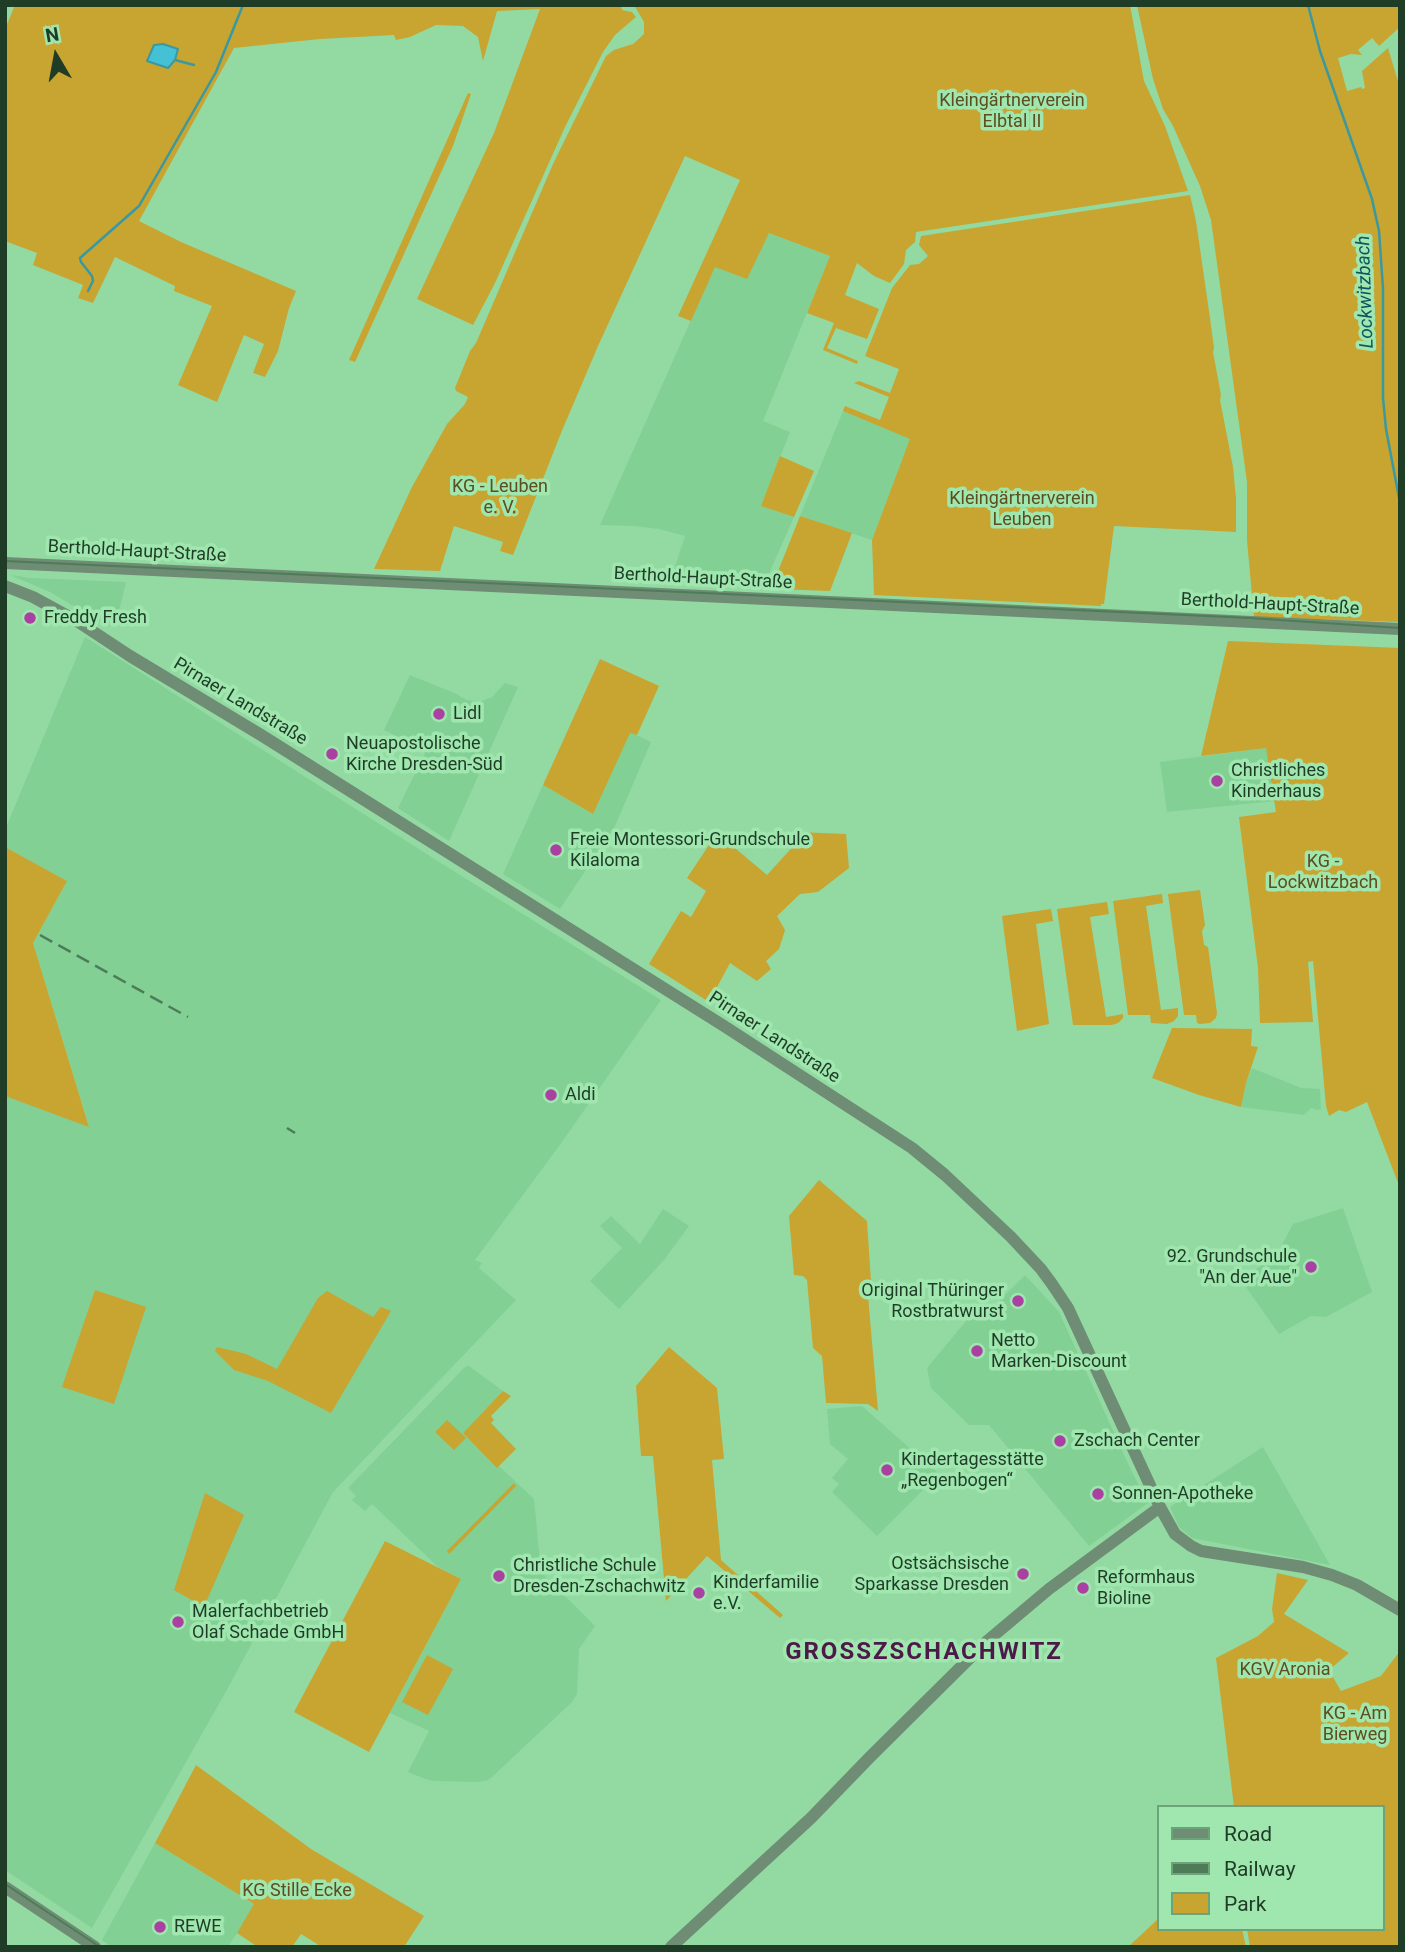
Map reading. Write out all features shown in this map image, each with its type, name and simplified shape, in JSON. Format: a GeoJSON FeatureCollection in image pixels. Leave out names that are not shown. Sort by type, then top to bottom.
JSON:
{"type":"FeatureCollection","features":[{"type":"Feature","properties":{"kind":"street","name":"Berthold-Haupt-Straße"},"geometry":{"type":"LineString","coordinates":[[5,563],[1400,629]]}},
{"type":"Feature","properties":{"kind":"street","name":"Pirnaer Landstraße"},"geometry":{"type":"LineString","coordinates":[[5,586],[33,597],[77,621],[261,735],[724,1026],[912,1148],[1011,1237],[1052,1284],[1068,1308],[1175,1534],[1201,1551],[1332,1574],[1400,1610]]}},
{"type":"Feature","properties":{"kind":"street"},"geometry":{"type":"LineString","coordinates":[[671,1947],[811,1818],[986,1642],[1049,1589],[1160,1507]]}},
{"type":"Feature","properties":{"kind":"street"},"geometry":{"type":"LineString","coordinates":[[5,1887],[95,1947]]}},
{"type":"Feature","properties":{"kind":"shaded area"},"geometry":{"type":"Polygon","coordinates":[[[769,233],[830,256],[763,421],[790,432],[761,506],[794,517],[763,587],[670,582],[685,536],[659,529],[600,525],[715,266],[769,233]]]}},
{"type":"Feature","properties":{"kind":"shaded area"},"geometry":{"type":"Polygon","coordinates":[[[843,411],[911,439],[872,540],[800,516],[843,411]]]}},
{"type":"Feature","properties":{"kind":"shaded area"},"geometry":{"type":"Polygon","coordinates":[[[10,575],[126,582],[120,607],[109,627],[50,592],[10,575]]]}},
{"type":"Feature","properties":{"kind":"shaded area"},"geometry":{"type":"Polygon","coordinates":[[[85,637],[661,1000],[562,1142],[475,1260],[482,1263],[479,1268],[516,1300],[333,1492],[228,1688],[92,1928],[5,1870],[5,1096],[89,1126],[33,943],[67,881],[5,847],[5,830],[85,637]]]}},
{"type":"Feature","properties":{"kind":"shaded area"},"geometry":{"type":"Polygon","coordinates":[[[410,675],[467,700],[479,702],[492,697],[505,683],[518,687],[449,841],[398,808],[426,751],[384,730],[410,675]]]}},
{"type":"Feature","properties":{"kind":"shaded area","name":"Freie Montessori-Grundschule Kilaloma"},"geometry":{"type":"Polygon","coordinates":[[[630,732],[651,742],[615,826],[560,909],[503,874],[543,785],[593,814],[630,732]]]}},
{"type":"Feature","properties":{"kind":"shaded area","name":"Christliches Kinderhaus"},"geometry":{"type":"Polygon","coordinates":[[[1266,748],[1275,801],[1167,812],[1160,762],[1266,748]]]}},
{"type":"Feature","properties":{"kind":"shaded area"},"geometry":{"type":"Polygon","coordinates":[[[1252,1068],[1301,1088],[1320,1089],[1321,1109],[1311,1108],[1304,1115],[1241,1107],[1252,1068]]]}},
{"type":"Feature","properties":{"kind":"shaded area","name":"92. Grundschule \"An der Aue\""},"geometry":{"type":"Polygon","coordinates":[[[1343,1208],[1372,1292],[1326,1317],[1311,1316],[1279,1334],[1241,1280],[1277,1254],[1293,1224],[1343,1208]]]}},
{"type":"Feature","properties":{"kind":"shaded area"},"geometry":{"type":"Polygon","coordinates":[[[663,1209],[689,1226],[664,1260],[619,1309],[590,1281],[622,1248],[600,1226],[611,1216],[640,1244],[663,1209]]]}},
{"type":"Feature","properties":{"kind":"shaded area"},"geometry":{"type":"Polygon","coordinates":[[[1025,1275],[1059,1312],[1148,1503],[1089,1546],[989,1425],[969,1425],[931,1388],[927,1368],[971,1315],[995,1305],[1025,1275]]]}},
{"type":"Feature","properties":{"kind":"shaded area","name":"Christliche Schule Dresden-Zschachwitz"},"geometry":{"type":"Polygon","coordinates":[[[469,1366],[503,1391],[463,1433],[534,1499],[541,1572],[595,1626],[579,1649],[577,1694],[572,1702],[486,1781],[434,1781],[408,1772],[429,1731],[390,1713],[461,1579],[438,1567],[372,1504],[365,1511],[352,1500],[356,1496],[348,1488],[465,1367],[469,1366]]]}},
{"type":"Feature","properties":{"kind":"shaded area","name":"Kindertagesstätte „Regenbogen“"},"geometry":{"type":"Polygon","coordinates":[[[862,1406],[939,1474],[877,1536],[832,1492],[839,1484],[832,1478],[848,1459],[830,1444],[827,1409],[862,1406]]]}},
{"type":"Feature","properties":{"kind":"shaded area"},"geometry":{"type":"Polygon","coordinates":[[[1263,1447],[1330,1565],[1192,1538],[1179,1527],[1170,1507],[1263,1447]]]}},
{"type":"Feature","properties":{"kind":"shaded area"},"geometry":{"type":"Polygon","coordinates":[[[155,1843],[255,1905],[228,1947],[112,1947],[102,1940],[155,1843]]]}},
{"type":"Feature","properties":{"kind":"green space"},"geometry":{"type":"Polygon","coordinates":[[[15,5],[621,5],[622,10],[632,12],[636,17],[615,35],[603,52],[473,325],[417,299],[494,133],[540,9],[497,11],[483,61],[478,37],[463,26],[436,25],[410,37],[396,40],[394,35],[234,48],[139,221],[296,291],[278,351],[265,377],[253,373],[264,344],[244,335],[217,402],[178,385],[212,306],[174,291],[175,286],[115,257],[93,303],[78,298],[83,285],[33,265],[37,253],[5,241],[5,29],[15,5]]]}},
{"type":"Feature","properties":{"kind":"green space"},"geometry":{"type":"Polygon","coordinates":[[[634,5],[1130,5],[1144,81],[1165,126],[1188,191],[916,232],[915,242],[906,250],[904,264],[890,283],[874,276],[857,263],[845,295],[879,309],[867,339],[836,328],[827,348],[858,361],[857,364],[823,350],[834,323],[807,313],[830,256],[769,233],[747,279],[715,267],[691,321],[678,316],[740,180],[685,156],[598,346],[513,555],[500,551],[503,542],[454,526],[440,571],[374,569],[412,487],[447,424],[465,404],[468,397],[455,388],[553,164],[606,56],[614,50],[633,44],[644,34],[644,22],[634,5]]]}},
{"type":"Feature","properties":{"kind":"green space"},"geometry":{"type":"Polygon","coordinates":[[[1137,5],[1400,5],[1400,27],[1379,46],[1372,38],[1358,50],[1362,55],[1351,54],[1338,58],[1347,91],[1361,87],[1362,89],[1365,88],[1362,71],[1388,48],[1400,88],[1400,622],[1254,617],[1247,540],[1247,482],[1211,220],[1200,186],[1163,109],[1153,79],[1137,5]]]}},
{"type":"Feature","properties":{"kind":"green space"},"geometry":{"type":"Polygon","coordinates":[[[468,93],[471,94],[453,146],[355,362],[349,360],[468,93]]]}},
{"type":"Feature","properties":{"kind":"green space","name":"Kleingärtnerverein Leuben"},"geometry":{"type":"Polygon","coordinates":[[[1190,195],[1196,221],[1220,400],[1233,467],[1236,532],[1114,526],[1104,604],[1101,606],[874,595],[872,540],[910,439],[843,411],[845,406],[880,420],[889,397],[854,383],[859,381],[890,393],[899,369],[865,356],[892,288],[910,265],[919,264],[928,256],[919,245],[921,236],[1190,195]]]}},
{"type":"Feature","properties":{"kind":"green space"},"geometry":{"type":"Polygon","coordinates":[[[780,456],[814,471],[794,517],[761,506],[780,456]]]}},
{"type":"Feature","properties":{"kind":"green space"},"geometry":{"type":"Polygon","coordinates":[[[800,516],[852,533],[830,591],[775,589],[773,584],[800,516]]]}},
{"type":"Feature","properties":{"kind":"green space","name":"KG - Lockwitzbach"},"geometry":{"type":"Polygon","coordinates":[[[1228,641],[1400,648],[1400,1188],[1367,1102],[1346,1112],[1339,1110],[1329,1116],[1313,961],[1308,962],[1313,1022],[1260,1023],[1258,968],[1239,817],[1276,812],[1266,748],[1201,756],[1228,641]]]}},
{"type":"Feature","properties":{"kind":"green space"},"geometry":{"type":"Polygon","coordinates":[[[600,659],[659,686],[637,735],[630,733],[593,814],[543,785],[600,659]]]}},
{"type":"Feature","properties":{"kind":"green space"},"geometry":{"type":"Polygon","coordinates":[[[798,832],[846,834],[849,868],[818,892],[800,894],[777,916],[785,930],[779,949],[766,961],[771,969],[757,981],[730,963],[709,1002],[649,964],[681,911],[691,917],[706,891],[687,878],[717,833],[767,875],[797,842],[798,832]]]}},
{"type":"Feature","properties":{"kind":"green space"},"geometry":{"type":"Polygon","coordinates":[[[5,847],[67,881],[33,943],[89,1127],[5,1096],[5,847]]]}},
{"type":"Feature","properties":{"kind":"green space"},"geometry":{"type":"Polygon","coordinates":[[[1200,890],[1205,925],[1202,931],[1204,945],[1208,947],[1217,1013],[1210,1023],[1200,1024],[1197,1023],[1196,1015],[1184,1015],[1168,894],[1200,890]]]}},
{"type":"Feature","properties":{"kind":"green space"},"geometry":{"type":"Polygon","coordinates":[[[1162,894],[1163,903],[1146,906],[1161,1010],[1178,1008],[1178,1016],[1167,1024],[1151,1023],[1150,1015],[1128,1015],[1113,901],[1162,894]]]}},
{"type":"Feature","properties":{"kind":"green space"},"geometry":{"type":"Polygon","coordinates":[[[1107,902],[1109,914],[1090,917],[1106,1017],[1123,1014],[1123,1018],[1112,1025],[1073,1025],[1057,909],[1107,902]]]}},
{"type":"Feature","properties":{"kind":"green space"},"geometry":{"type":"Polygon","coordinates":[[[1051,909],[1053,921],[1036,924],[1049,1024],[1017,1031],[1002,916],[1051,909]]]}},
{"type":"Feature","properties":{"kind":"green space"},"geometry":{"type":"Polygon","coordinates":[[[1172,1028],[1252,1029],[1251,1046],[1258,1047],[1241,1107],[1152,1078],[1172,1028]]]}},
{"type":"Feature","properties":{"kind":"green space"},"geometry":{"type":"Polygon","coordinates":[[[819,1180],[867,1221],[871,1281],[867,1284],[878,1411],[868,1404],[826,1403],[822,1356],[813,1348],[807,1280],[803,1276],[794,1275],[789,1216],[819,1180]]]}},
{"type":"Feature","properties":{"kind":"green space"},"geometry":{"type":"Polygon","coordinates":[[[95,1290],[146,1307],[114,1404],[62,1387],[95,1290]]]}},
{"type":"Feature","properties":{"kind":"green space"},"geometry":{"type":"Polygon","coordinates":[[[327,1291],[373,1317],[381,1307],[391,1311],[331,1413],[268,1381],[234,1370],[215,1351],[217,1347],[246,1354],[277,1369],[318,1298],[327,1291]]]}},
{"type":"Feature","properties":{"kind":"green space"},"geometry":{"type":"Polygon","coordinates":[[[669,1347],[717,1388],[724,1459],[712,1460],[721,1560],[783,1615],[780,1618],[707,1556],[666,1601],[653,1456],[641,1456],[636,1386],[669,1347]]]}},
{"type":"Feature","properties":{"kind":"green space"},"geometry":{"type":"Polygon","coordinates":[[[503,1391],[511,1396],[491,1416],[494,1420],[491,1423],[516,1449],[497,1468],[463,1433],[503,1391]]]}},
{"type":"Feature","properties":{"kind":"green space"},"geometry":{"type":"Polygon","coordinates":[[[447,1420],[466,1438],[454,1450],[435,1432],[447,1420]]]}},
{"type":"Feature","properties":{"kind":"green space"},"geometry":{"type":"Polygon","coordinates":[[[514,1483],[516,1486],[449,1554],[447,1551],[514,1483]]]}},
{"type":"Feature","properties":{"kind":"green space"},"geometry":{"type":"Polygon","coordinates":[[[205,1493],[244,1515],[204,1607],[174,1590],[205,1493]]]}},
{"type":"Feature","properties":{"kind":"green space"},"geometry":{"type":"Polygon","coordinates":[[[385,1541],[461,1579],[369,1752],[294,1712],[385,1541]]]}},
{"type":"Feature","properties":{"kind":"green space"},"geometry":{"type":"Polygon","coordinates":[[[1277,1573],[1308,1580],[1284,1614],[1349,1653],[1329,1670],[1341,1691],[1381,1676],[1400,1651],[1400,1947],[1250,1947],[1247,1931],[1384,1931],[1384,1805],[1234,1805],[1216,1658],[1258,1636],[1274,1622],[1272,1609],[1277,1573]]]}},
{"type":"Feature","properties":{"kind":"green space"},"geometry":{"type":"Polygon","coordinates":[[[427,1655],[453,1669],[428,1715],[402,1702],[427,1655]]]}},
{"type":"Feature","properties":{"kind":"green space","name":"KG Stille Ecke"},"geometry":{"type":"Polygon","coordinates":[[[196,1765],[311,1849],[424,1916],[404,1947],[322,1947],[301,1934],[292,1947],[258,1947],[237,1933],[254,1904],[155,1843],[196,1765]]]}},
{"type":"Feature","properties":{"kind":"green space"},"geometry":{"type":"Polygon","coordinates":[[[1156,1921],[1156,1931],[1242,1931],[1246,1947],[1128,1947],[1156,1921]]]}},
{"type":"Feature","properties":{"kind":"water"},"geometry":{"type":"Polygon","coordinates":[[[163,44],[178,49],[175,60],[168,68],[147,61],[154,45],[163,44]]]}},
{"type":"Feature","properties":{"kind":"waterway"},"geometry":{"type":"LineString","coordinates":[[88,291],[93,281],[92,276],[80,258],[139,206],[216,72],[243,5]]}},
{"type":"Feature","properties":{"kind":"waterway","name":"Lockwitzbach"},"geometry":{"type":"LineString","coordinates":[[1308,5],[1320,51],[1372,199],[1379,231],[1383,288],[1383,398],[1400,503]]}},
{"type":"Feature","properties":{"kind":"waterway"},"geometry":{"type":"LineString","coordinates":[[175,60],[194,65]]}},
{"type":"Feature","properties":{"kind":"tram line"},"geometry":{"type":"LineString","coordinates":[[5,561],[1250,618],[1400,628]]}},
{"type":"Feature","properties":{"kind":"tram line"},"geometry":{"type":"LineString","coordinates":[[5,1884],[100,1947]]}},
{"type":"Feature","properties":{"kind":"railway"},"geometry":{"type":"LineString","coordinates":[[40,935],[188,1017]]}},
{"type":"Feature","properties":{"kind":"railway"},"geometry":{"type":"LineString","coordinates":[[287,1128],[295,1133]]}},
{"type":"Feature","properties":{"kind":"place","name":"Freddy Fresh"},"geometry":{"type":"Point","coordinates":[30,618]}},
{"type":"Feature","properties":{"kind":"place","name":"Lidl"},"geometry":{"type":"Point","coordinates":[439,714]}},
{"type":"Feature","properties":{"kind":"place","name":"Neuapostolische Kirche Dresden-Süd"},"geometry":{"type":"Point","coordinates":[332,754]}},
{"type":"Feature","properties":{"kind":"place","name":"Christliches Kinderhaus"},"geometry":{"type":"Point","coordinates":[1217,781]}},
{"type":"Feature","properties":{"kind":"place","name":"Freie Montessori-Grundschule Kilaloma"},"geometry":{"type":"Point","coordinates":[556,850]}},
{"type":"Feature","properties":{"kind":"place","name":"Aldi"},"geometry":{"type":"Point","coordinates":[551,1095]}},
{"type":"Feature","properties":{"kind":"place","name":"92. Grundschule \"An der Aue\""},"geometry":{"type":"Point","coordinates":[1311,1267]}},
{"type":"Feature","properties":{"kind":"place","name":"Original Thüringer Rostbratwurst"},"geometry":{"type":"Point","coordinates":[1018,1301]}},
{"type":"Feature","properties":{"kind":"place","name":"Netto Marken-Discount"},"geometry":{"type":"Point","coordinates":[977,1351]}},
{"type":"Feature","properties":{"kind":"place","name":"Zschach Center"},"geometry":{"type":"Point","coordinates":[1060,1441]}},
{"type":"Feature","properties":{"kind":"place","name":"Kindertagesstätte „Regenbogen“"},"geometry":{"type":"Point","coordinates":[887,1470]}},
{"type":"Feature","properties":{"kind":"place","name":"Sonnen-Apotheke"},"geometry":{"type":"Point","coordinates":[1098,1494]}},
{"type":"Feature","properties":{"kind":"place","name":"Ostsächsische Sparkasse Dresden"},"geometry":{"type":"Point","coordinates":[1023,1574]}},
{"type":"Feature","properties":{"kind":"place","name":"Christliche Schule Dresden-Zschachwitz"},"geometry":{"type":"Point","coordinates":[499,1576]}},
{"type":"Feature","properties":{"kind":"place","name":"Reformhaus Bioline"},"geometry":{"type":"Point","coordinates":[1083,1588]}},
{"type":"Feature","properties":{"kind":"place","name":"Kinderfamilie e.V."},"geometry":{"type":"Point","coordinates":[699,1593]}},
{"type":"Feature","properties":{"kind":"place","name":"Malerfachbetrieb Olaf Schade GmbH"},"geometry":{"type":"Point","coordinates":[178,1622]}},
{"type":"Feature","properties":{"kind":"place","name":"REWE"},"geometry":{"type":"Point","coordinates":[160,1927]}},
{"type":"Feature","properties":{"kind":"district","name":"GROSSZSCHACHWITZ"},"geometry":{"type":"Point","coordinates":[924,1653]}},
{"type":"Feature","properties":{"kind":"park label","name":"Kleingärtnerverein Elbtal II"},"geometry":{"type":"Point","coordinates":[1012,111]}},
{"type":"Feature","properties":{"kind":"park label","name":"KG - Leuben e. V."},"geometry":{"type":"Point","coordinates":[500,497]}},
{"type":"Feature","properties":{"kind":"park label","name":"KGV Aronia"},"geometry":{"type":"Point","coordinates":[1285,1670]}},
{"type":"Feature","properties":{"kind":"park label","name":"KG - Am Bierweg"},"geometry":{"type":"Point","coordinates":[1355,1724]}}]}
